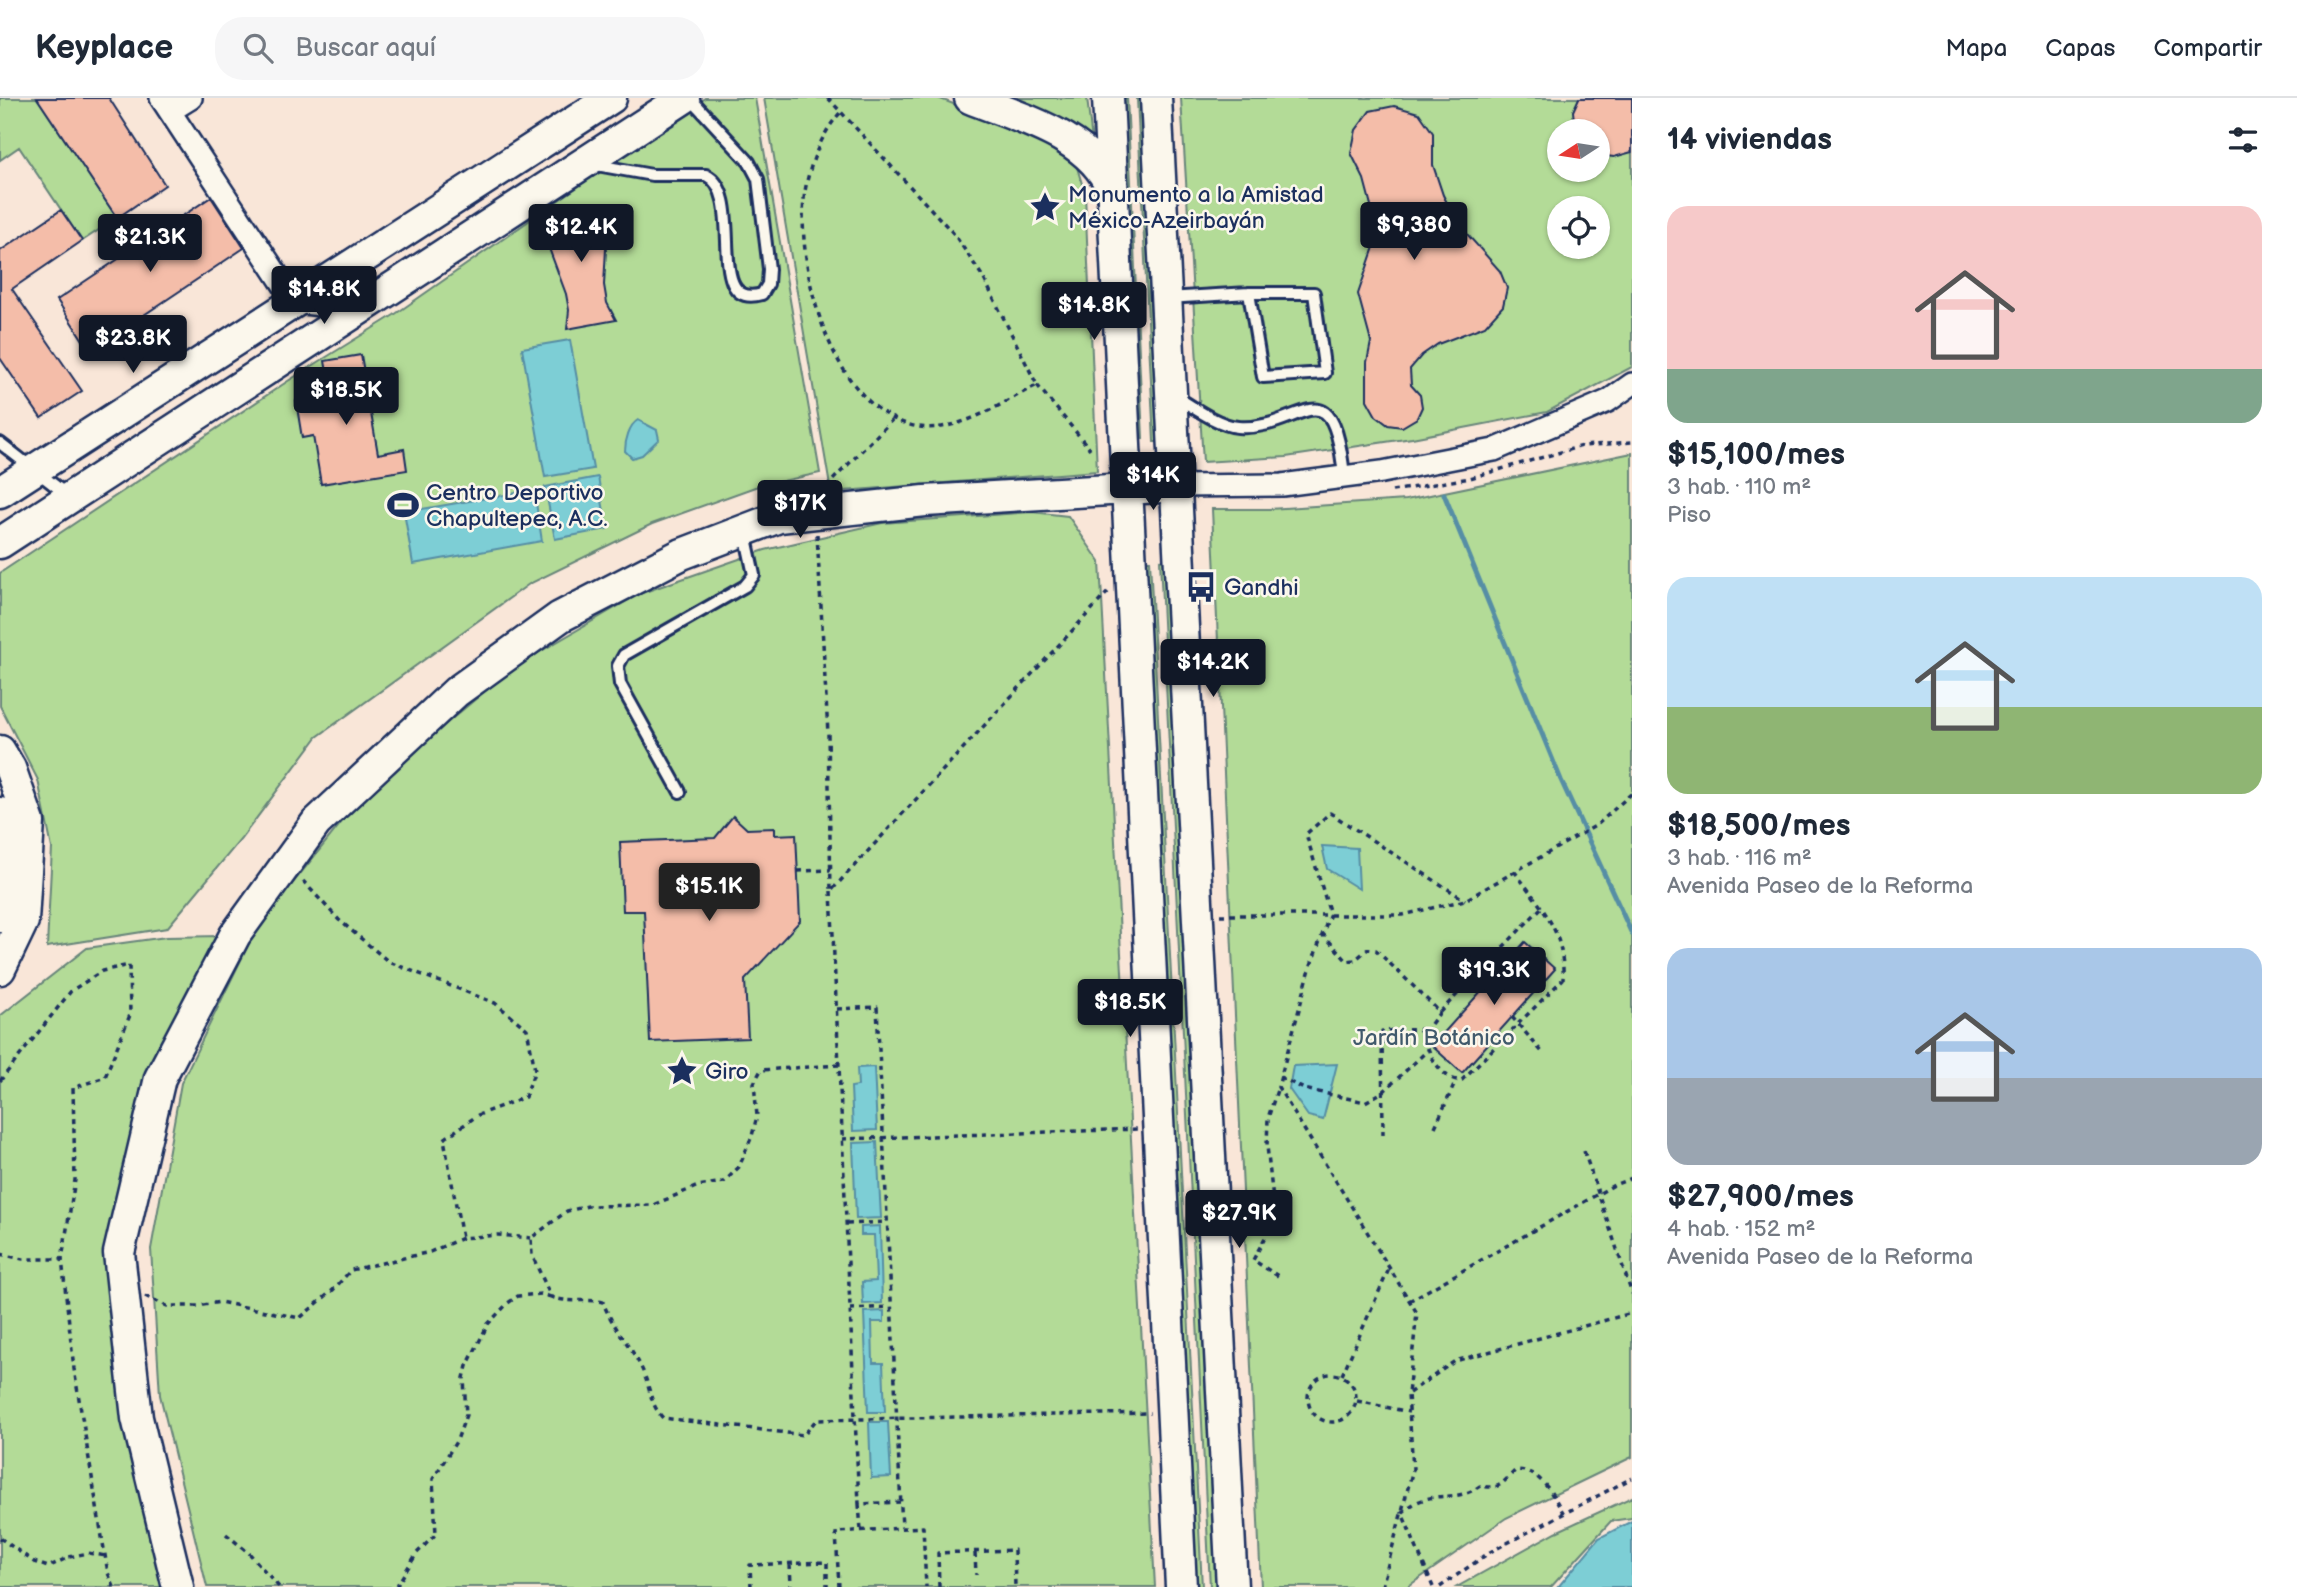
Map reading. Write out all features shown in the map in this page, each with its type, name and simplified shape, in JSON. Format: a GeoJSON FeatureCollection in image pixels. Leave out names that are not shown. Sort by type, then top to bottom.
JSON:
{"type":"FeatureCollection","features":[{"type":"Feature","properties":{"kind":"main road"},"geometry":{"type":"LineString","coordinates":[[0,492],[611,98]]}},
{"type":"Feature","properties":{"kind":"main road"},"geometry":{"type":"LineString","coordinates":[[0,543],[684,98]]}},
{"type":"Feature","properties":{"kind":"main road"},"geometry":{"type":"LineString","coordinates":[[970,98],[1060,135],[1100,167],[1113,192]]}},
{"type":"Feature","properties":{"kind":"main road"},"geometry":{"type":"LineString","coordinates":[[1108,98],[1129,570],[1160,1129],[1181,1587]]}},
{"type":"Feature","properties":{"kind":"main road"},"geometry":{"type":"LineString","coordinates":[[1156,98],[1232,1587]]}},
{"type":"Feature","properties":{"kind":"main road"},"geometry":{"type":"LineString","coordinates":[[178,1587],[137,1418],[119,1253],[160,1078],[235,935],[316,823],[456,692],[560,617],[682,554],[779,517],[925,502],[1177,486]]}},
{"type":"Feature","properties":{"kind":"main road"},"geometry":{"type":"LineString","coordinates":[[0,968],[23,921],[29,822],[3,764]]}},
{"type":"Feature","properties":{"kind":"main road"},"geometry":{"type":"LineString","coordinates":[[0,813],[6,827],[0,917]]}},
{"type":"Feature","properties":{"kind":"street"},"geometry":{"type":"LineString","coordinates":[[191,98],[166,105],[295,302],[357,309]]}},
{"type":"Feature","properties":{"kind":"street"},"geometry":{"type":"LineString","coordinates":[[1177,486],[1282,485],[1345,477],[1494,450],[1608,401],[1632,384]]}},
{"type":"Feature","properties":{"kind":"lane"},"geometry":{"type":"LineString","coordinates":[[584,162],[624,172],[706,175],[717,180],[723,192],[728,270],[733,285],[741,294],[751,297],[762,294],[768,284],[769,269],[758,179],[749,162],[690,98]]}},
{"type":"Feature","properties":{"kind":"lane"},"geometry":{"type":"LineString","coordinates":[[1167,298],[1249,293],[1314,292],[1325,373],[1263,377],[1249,293]]}},
{"type":"Feature","properties":{"kind":"lane"},"geometry":{"type":"LineString","coordinates":[[1172,395],[1238,427],[1256,425],[1306,410],[1319,411],[1330,417],[1337,429],[1345,477]]}},
{"type":"Feature","properties":{"kind":"lane"},"geometry":{"type":"LineString","coordinates":[[0,443],[69,496]]}},
{"type":"Feature","properties":{"kind":"lane"},"geometry":{"type":"LineString","coordinates":[[680,792],[620,684],[618,666],[624,655],[745,586],[754,575],[744,530]]}},
{"type":"Feature","properties":{"kind":"path"},"geometry":{"type":"LineString","coordinates":[[828,98],[954,234],[983,277],[1037,384],[1090,449]]}},
{"type":"Feature","properties":{"kind":"path"},"geometry":{"type":"LineString","coordinates":[[841,112],[819,146],[804,198],[808,273],[831,350],[856,388],[892,420],[922,428],[953,425],[1037,384]]}},
{"type":"Feature","properties":{"kind":"path"},"geometry":{"type":"LineString","coordinates":[[861,1531],[831,891],[828,734],[816,513],[820,494],[892,420]]}},
{"type":"Feature","properties":{"kind":"path"},"geometry":{"type":"LineString","coordinates":[[831,891],[1129,570]]}},
{"type":"Feature","properties":{"kind":"path"},"geometry":{"type":"LineString","coordinates":[[1196,915],[1404,915],[1465,900],[1597,825],[1632,793]]}},
{"type":"Feature","properties":{"kind":"path"},"geometry":{"type":"LineString","coordinates":[[1278,1276],[1253,1260],[1267,1234],[1274,1209],[1268,1118],[1322,933],[1330,914],[1306,834],[1330,813],[1465,900]]}},
{"type":"Feature","properties":{"kind":"path"},"geometry":{"type":"LineString","coordinates":[[287,864],[339,920],[389,962],[495,1003],[527,1029],[535,1070],[526,1097],[478,1115],[444,1139],[462,1238]]}},
{"type":"Feature","properties":{"kind":"path"},"geometry":{"type":"LineString","coordinates":[[798,871],[831,870]]}},
{"type":"Feature","properties":{"kind":"path"},"geometry":{"type":"LineString","coordinates":[[1435,1127],[1456,1081],[1468,1076],[1563,979],[1564,962],[1556,930],[1515,872]]}},
{"type":"Feature","properties":{"kind":"path"},"geometry":{"type":"LineString","coordinates":[[1456,1081],[1439,1067],[1428,1050],[1428,1029],[1440,1012],[1541,908]]}},
{"type":"Feature","properties":{"kind":"path"},"geometry":{"type":"LineString","coordinates":[[1322,933],[1347,961],[1355,960],[1368,949],[1376,950],[1440,1012]]}},
{"type":"Feature","properties":{"kind":"path"},"geometry":{"type":"LineString","coordinates":[[0,1081],[71,991],[102,971],[128,965],[130,1015],[105,1077],[73,1088],[75,1181],[62,1259],[74,1369],[106,1556],[114,1587]]}},
{"type":"Feature","properties":{"kind":"path"},"geometry":{"type":"LineString","coordinates":[[1474,976],[1484,987]]}},
{"type":"Feature","properties":{"kind":"path"},"geometry":{"type":"LineString","coordinates":[[837,1009],[877,1007],[902,1528]]}},
{"type":"Feature","properties":{"kind":"path"},"geometry":{"type":"LineString","coordinates":[[1512,1017],[1543,1053]]}},
{"type":"Feature","properties":{"kind":"path"},"geometry":{"type":"LineString","coordinates":[[1384,1135],[1381,1031],[1428,1029]]}},
{"type":"Feature","properties":{"kind":"path"},"geometry":{"type":"LineString","coordinates":[[1280,1077],[1330,1096],[1365,1102],[1383,1092],[1428,1050]]}},
{"type":"Feature","properties":{"kind":"path"},"geometry":{"type":"LineString","coordinates":[[121,1287],[167,1306],[198,1306],[220,1302],[300,1318],[333,1290],[351,1270],[430,1252],[462,1238],[498,1235],[531,1238],[567,1212],[587,1206],[653,1205],[698,1186],[724,1182],[739,1167],[752,1136],[757,1116],[754,1083],[761,1070],[839,1065]]}},
{"type":"Feature","properties":{"kind":"path"},"geometry":{"type":"LineString","coordinates":[[1278,1087],[1417,1313],[1408,1394],[1413,1468],[1382,1587]]}},
{"type":"Feature","properties":{"kind":"path"},"geometry":{"type":"LineString","coordinates":[[842,1139],[1160,1129]]}},
{"type":"Feature","properties":{"kind":"path"},"geometry":{"type":"LineString","coordinates":[[1584,1151],[1632,1294]]}},
{"type":"Feature","properties":{"kind":"path"},"geometry":{"type":"LineString","coordinates":[[1409,1301],[1597,1194],[1632,1178]]}},
{"type":"Feature","properties":{"kind":"path"},"geometry":{"type":"LineString","coordinates":[[846,1224],[887,1222]]}},
{"type":"Feature","properties":{"kind":"path"},"geometry":{"type":"LineString","coordinates":[[531,1238],[532,1255],[551,1297]]}},
{"type":"Feature","properties":{"kind":"path"},"geometry":{"type":"LineString","coordinates":[[1374,1246],[1381,1240]]}},
{"type":"Feature","properties":{"kind":"path"},"geometry":{"type":"LineString","coordinates":[[0,1254],[23,1259],[62,1259]]}},
{"type":"Feature","properties":{"kind":"path"},"geometry":{"type":"LineString","coordinates":[[1342,1375],[1389,1269]]}},
{"type":"Feature","properties":{"kind":"path"},"geometry":{"type":"LineString","coordinates":[[396,1587],[417,1553],[436,1534],[433,1479],[457,1440],[466,1415],[464,1378],[488,1324],[519,1296],[551,1297],[567,1303],[592,1300],[603,1302],[608,1315],[644,1373],[653,1407],[663,1418],[804,1434],[816,1420],[1173,1413]]}},
{"type":"Feature","properties":{"kind":"path"},"geometry":{"type":"LineString","coordinates":[[850,1309],[891,1307]]}},
{"type":"Feature","properties":{"kind":"path"},"geometry":{"type":"LineString","coordinates":[[1408,1394],[1455,1361],[1632,1313]]}},
{"type":"Feature","properties":{"kind":"path"},"geometry":{"type":"LineString","coordinates":[[1326,1374],[1342,1375],[1354,1387],[1357,1401],[1347,1418],[1333,1423],[1319,1419],[1309,1407],[1308,1392],[1318,1378],[1326,1374]]}},
{"type":"Feature","properties":{"kind":"path"},"geometry":{"type":"LineString","coordinates":[[1357,1401],[1409,1412]]}},
{"type":"Feature","properties":{"kind":"path"},"geometry":{"type":"LineString","coordinates":[[1402,1513],[1414,1502],[1434,1495],[1460,1496],[1480,1486],[1496,1489],[1503,1486],[1516,1470],[1528,1470],[1541,1479],[1564,1514]]}},
{"type":"Feature","properties":{"kind":"path"},"geometry":{"type":"LineString","coordinates":[[1440,1587],[1490,1552],[1632,1478]]}},
{"type":"Feature","properties":{"kind":"path"},"geometry":{"type":"LineString","coordinates":[[859,1504],[900,1502]]}},
{"type":"Feature","properties":{"kind":"path"},"geometry":{"type":"LineString","coordinates":[[1402,1513],[1433,1587]]}},
{"type":"Feature","properties":{"kind":"path"},"geometry":{"type":"LineString","coordinates":[[839,1587],[836,1532],[923,1527],[926,1587]]}},
{"type":"Feature","properties":{"kind":"path"},"geometry":{"type":"LineString","coordinates":[[226,1534],[249,1553],[279,1587]]}},
{"type":"Feature","properties":{"kind":"path"},"geometry":{"type":"LineString","coordinates":[[0,1538],[34,1562],[48,1567],[69,1557],[88,1553],[106,1556]]}},
{"type":"Feature","properties":{"kind":"path"},"geometry":{"type":"LineString","coordinates":[[939,1587],[938,1553],[1014,1550],[1015,1587]]}},
{"type":"Feature","properties":{"kind":"path"},"geometry":{"type":"LineString","coordinates":[[975,1552],[976,1575]]}},
{"type":"Feature","properties":{"kind":"path"},"geometry":{"type":"LineString","coordinates":[[751,1587],[750,1565],[827,1562],[827,1587]]}},
{"type":"Feature","properties":{"kind":"path"},"geometry":{"type":"LineString","coordinates":[[790,1564],[791,1585]]}},
{"type":"Feature","properties":{"kind":"green space"},"geometry":{"type":"Polygon","coordinates":[[[0,98],[37,98],[117,218],[82,241],[19,147],[0,160],[0,98]]]}},
{"type":"Feature","properties":{"kind":"green space","name":"Centro Deportivo Chapultepec, A.C."},"geometry":{"type":"Polygon","coordinates":[[[705,98],[755,98],[820,473],[755,487],[652,524],[529,584],[317,737],[241,839],[167,928],[47,947],[52,848],[38,780],[0,706],[0,573],[288,381],[394,315],[705,98]]]}},
{"type":"Feature","properties":{"kind":"green space"},"geometry":{"type":"Polygon","coordinates":[[[764,98],[938,98],[1062,146],[1076,164],[1085,194],[1097,471],[831,492],[764,98]]]}},
{"type":"Feature","properties":{"kind":"green space"},"geometry":{"type":"Polygon","coordinates":[[[1005,98],[1087,98],[1092,141],[1005,98]]]}},
{"type":"Feature","properties":{"kind":"green space"},"geometry":{"type":"Polygon","coordinates":[[[1119,98],[1127,98],[1143,438],[1136,438],[1119,98]]]}},
{"type":"Feature","properties":{"kind":"green space"},"geometry":{"type":"Polygon","coordinates":[[[1137,98],[1145,98],[1161,442],[1154,442],[1137,98]]]}},
{"type":"Feature","properties":{"kind":"green space"},"geometry":{"type":"Polygon","coordinates":[[[1181,98],[1624,98],[1632,116],[1632,367],[1547,412],[1412,438],[1286,457],[1203,462],[1181,98]]]}},
{"type":"Feature","properties":{"kind":"green space","name":"Jardín Botánico"},"geometry":{"type":"Polygon","coordinates":[[[1632,453],[1632,1457],[1506,1518],[1407,1587],[1261,1587],[1212,509],[1269,509],[1406,500],[1632,453]]]}},
{"type":"Feature","properties":{"kind":"green space"},"geometry":{"type":"Polygon","coordinates":[[[1032,512],[1068,516],[1100,562],[1155,1587],[207,1587],[160,1395],[151,1249],[181,1083],[256,929],[369,788],[514,667],[639,594],[765,550],[882,523],[1032,512]]]}},
{"type":"Feature","properties":{"kind":"green space"},"geometry":{"type":"Polygon","coordinates":[[[1169,559],[1220,1587],[1210,1587],[1160,560],[1169,559]]]}},
{"type":"Feature","properties":{"kind":"green space"},"geometry":{"type":"Polygon","coordinates":[[[1141,560],[1150,560],[1202,1587],[1194,1587],[1141,560]]]}},
{"type":"Feature","properties":{"kind":"green space"},"geometry":{"type":"Polygon","coordinates":[[[220,936],[143,1079],[105,1257],[167,1587],[0,1587],[0,1016],[87,948],[166,937],[220,936]]]}},
{"type":"Feature","properties":{"kind":"green space"},"geometry":{"type":"Polygon","coordinates":[[[1632,1497],[1632,1518],[1611,1521],[1551,1587],[1457,1587],[1556,1532],[1632,1497]]]}},
{"type":"Feature","properties":{"kind":"water"},"geometry":{"type":"Polygon","coordinates":[[[570,340],[593,469],[545,477],[522,348],[570,340]]]}},
{"type":"Feature","properties":{"kind":"water"},"geometry":{"type":"Polygon","coordinates":[[[638,420],[657,430],[659,439],[642,455],[632,458],[625,451],[626,443],[630,429],[638,420]]]}},
{"type":"Feature","properties":{"kind":"water"},"geometry":{"type":"Polygon","coordinates":[[[598,477],[607,529],[555,539],[545,487],[598,477]]]}},
{"type":"Feature","properties":{"kind":"water"},"geometry":{"type":"Polygon","coordinates":[[[534,490],[542,541],[413,564],[404,512],[534,490]]]}},
{"type":"Feature","properties":{"kind":"water"},"geometry":{"type":"Polygon","coordinates":[[[1322,846],[1357,848],[1359,889],[1327,869],[1322,846]]]}},
{"type":"Feature","properties":{"kind":"water"},"geometry":{"type":"Polygon","coordinates":[[[1337,1064],[1323,1120],[1308,1116],[1289,1089],[1293,1066],[1337,1064]]]}},
{"type":"Feature","properties":{"kind":"water"},"geometry":{"type":"Polygon","coordinates":[[[874,1067],[877,1130],[853,1131],[851,1087],[858,1086],[857,1068],[874,1067]]]}},
{"type":"Feature","properties":{"kind":"water"},"geometry":{"type":"Polygon","coordinates":[[[877,1142],[881,1218],[856,1219],[853,1143],[877,1142]]]}},
{"type":"Feature","properties":{"kind":"water"},"geometry":{"type":"Polygon","coordinates":[[[880,1226],[882,1303],[863,1304],[862,1282],[876,1281],[874,1235],[861,1235],[861,1227],[880,1226]]]}},
{"type":"Feature","properties":{"kind":"water"},"geometry":{"type":"Polygon","coordinates":[[[884,1311],[884,1322],[872,1322],[873,1363],[883,1363],[885,1412],[868,1412],[864,1312],[884,1311]]]}},
{"type":"Feature","properties":{"kind":"water"},"geometry":{"type":"Polygon","coordinates":[[[869,1422],[888,1422],[891,1477],[871,1478],[869,1422]]]}},
{"type":"Feature","properties":{"kind":"water"},"geometry":{"type":"Polygon","coordinates":[[[1632,1521],[1632,1587],[1558,1587],[1599,1538],[1632,1521]]]}},
{"type":"Feature","properties":{"kind":"building"},"geometry":{"type":"Polygon","coordinates":[[[37,98],[109,98],[165,185],[117,218],[37,98]]]}},
{"type":"Feature","properties":{"kind":"building"},"geometry":{"type":"Polygon","coordinates":[[[1579,98],[1632,98],[1632,152],[1610,156],[1610,119],[1574,119],[1573,111],[1579,98]]]}},
{"type":"Feature","properties":{"kind":"building"},"geometry":{"type":"Polygon","coordinates":[[[1394,106],[1419,113],[1433,133],[1433,165],[1443,195],[1458,224],[1500,271],[1507,288],[1503,306],[1485,326],[1438,344],[1422,355],[1410,369],[1411,385],[1420,395],[1422,407],[1417,418],[1402,427],[1388,425],[1376,416],[1367,400],[1367,362],[1371,342],[1358,294],[1375,244],[1373,213],[1364,179],[1351,153],[1356,130],[1370,111],[1394,106]]]}},
{"type":"Feature","properties":{"kind":"building"},"geometry":{"type":"Polygon","coordinates":[[[211,197],[244,248],[90,351],[57,300],[211,197]]]}},
{"type":"Feature","properties":{"kind":"building"},"geometry":{"type":"Polygon","coordinates":[[[61,210],[82,241],[12,289],[82,391],[41,418],[0,358],[0,251],[61,210]]]}},
{"type":"Feature","properties":{"kind":"building"},"geometry":{"type":"Polygon","coordinates":[[[572,211],[608,212],[604,285],[607,303],[616,320],[567,329],[569,310],[566,294],[540,224],[572,211]]]}},
{"type":"Feature","properties":{"kind":"building"},"geometry":{"type":"Polygon","coordinates":[[[361,355],[378,454],[404,449],[407,470],[321,484],[313,436],[302,438],[296,401],[331,395],[325,361],[361,355]]]}},
{"type":"Feature","properties":{"kind":"building"},"geometry":{"type":"Polygon","coordinates":[[[733,816],[747,829],[775,828],[775,835],[796,834],[800,921],[745,980],[748,1038],[650,1042],[644,911],[623,911],[620,842],[715,838],[733,816]]]}},
{"type":"Feature","properties":{"kind":"building","name":"Jardín Botánico"},"geometry":{"type":"Polygon","coordinates":[[[1525,942],[1555,969],[1462,1073],[1432,1046],[1525,942]]]}},
{"type":"Feature","properties":{"kind":"waterway"},"geometry":{"type":"LineString","coordinates":[[1444,494],[1561,780],[1632,934]]}},
{"type":"Feature","properties":{"kind":"place","name":"Monumento a la Amistad México-Azeirbayán"},"geometry":{"type":"Point","coordinates":[1045,207]}},
{"type":"Feature","properties":{"kind":"place","name":"Centro Deportivo Chapultepec, A.C."},"geometry":{"type":"Point","coordinates":[403,505]}},
{"type":"Feature","properties":{"kind":"place","name":"Gandhi"},"geometry":{"type":"Point","coordinates":[1201,587]}},
{"type":"Feature","properties":{"kind":"place","name":"Giro"},"geometry":{"type":"Point","coordinates":[682,1071]}}]}
